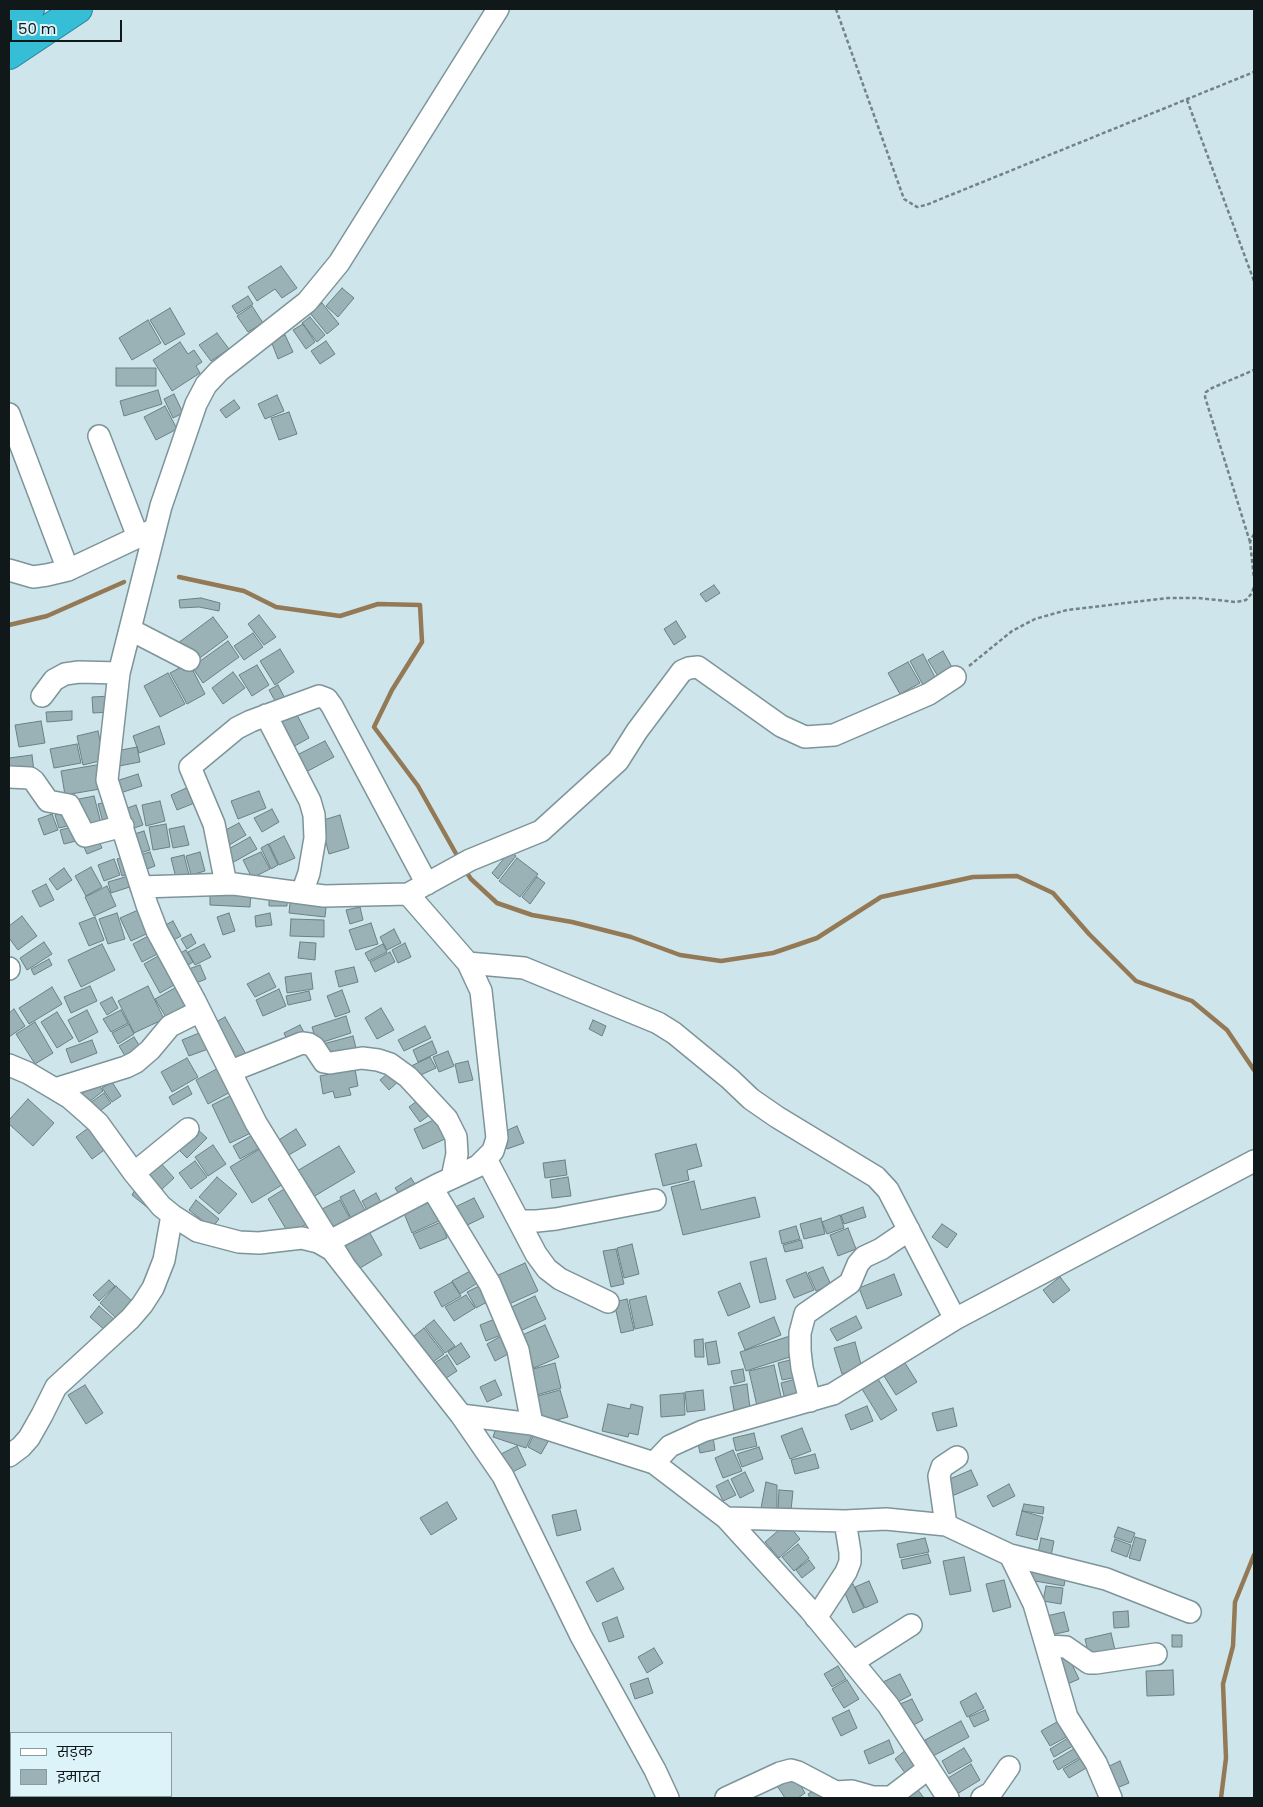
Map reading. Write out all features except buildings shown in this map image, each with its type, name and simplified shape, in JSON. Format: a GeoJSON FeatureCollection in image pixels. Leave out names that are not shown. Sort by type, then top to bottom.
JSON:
{"type":"FeatureCollection","features":[{"type":"Feature","properties":{"kind":"highway"},"geometry":{"type":"LineString","coordinates":[[9,22],[30,9]]}},
{"type":"Feature","properties":{"kind":"highway"},"geometry":{"type":"LineString","coordinates":[[9,55],[78,9]]}},
{"type":"Feature","properties":{"kind":"street"},"geometry":{"type":"LineString","coordinates":[[9,570],[33,577],[47,576],[68,570],[146,534],[161,506],[196,404],[206,385],[219,371],[307,302],[339,263],[498,9]]}},
{"type":"Feature","properties":{"kind":"street"},"geometry":{"type":"LineString","coordinates":[[9,414],[68,570]]}},
{"type":"Feature","properties":{"kind":"street"},"geometry":{"type":"LineString","coordinates":[[99,436],[146,534],[147,562],[120,673],[107,780],[157,931],[200,1011],[256,1123],[344,1265]]}},
{"type":"Feature","properties":{"kind":"street"},"geometry":{"type":"LineString","coordinates":[[131,630],[189,660]]}},
{"type":"Feature","properties":{"kind":"street"},"geometry":{"type":"LineString","coordinates":[[141,887],[226,884],[324,896],[408,894],[470,860],[542,831],[618,761],[637,731],[682,671],[689,668],[698,667],[781,726],[805,738],[834,735],[929,694],[955,678]]}},
{"type":"Feature","properties":{"kind":"street"},"geometry":{"type":"LineString","coordinates":[[42,696],[54,680],[65,674],[79,672],[120,673]]}},
{"type":"Feature","properties":{"kind":"street"},"geometry":{"type":"LineString","coordinates":[[226,884],[214,824],[190,767],[237,728],[312,697],[319,696],[327,699],[433,881]]}},
{"type":"Feature","properties":{"kind":"street"},"geometry":{"type":"LineString","coordinates":[[266,715],[310,801],[314,815],[315,838],[309,873],[302,893]]}},
{"type":"Feature","properties":{"kind":"street"},"geometry":{"type":"LineString","coordinates":[[9,777],[30,778],[48,801],[69,805],[85,836],[122,826]]}},
{"type":"Feature","properties":{"kind":"street"},"geometry":{"type":"LineString","coordinates":[[330,1241],[478,1166],[493,1151],[497,1138],[481,991],[468,963],[408,894]]}},
{"type":"Feature","properties":{"kind":"street"},"geometry":{"type":"LineString","coordinates":[[468,963],[524,968],[640,1015],[666,1028],[730,1079],[751,1099],[777,1117],[876,1177],[888,1190],[955,1319]]}},
{"type":"Feature","properties":{"kind":"street"},"geometry":{"type":"LineString","coordinates":[[55,1089],[126,1067],[136,1062],[150,1050],[170,1026],[200,1011]]}},
{"type":"Feature","properties":{"kind":"street"},"geometry":{"type":"LineString","coordinates":[[230,1071],[302,1043],[314,1047],[324,1062],[330,1063],[362,1058],[390,1064],[408,1077],[447,1119],[456,1136],[457,1154],[452,1178]]}},
{"type":"Feature","properties":{"kind":"street"},"geometry":{"type":"LineString","coordinates":[[9,1065],[28,1073],[70,1098],[98,1123],[134,1173],[161,1206],[197,1231],[239,1242],[259,1243],[302,1238],[318,1242],[332,1250],[461,1415],[503,1476],[581,1636],[655,1770],[668,1798]]}},
{"type":"Feature","properties":{"kind":"street"},"geometry":{"type":"LineString","coordinates":[[134,1173],[188,1129]]}},
{"type":"Feature","properties":{"kind":"street"},"geometry":{"type":"LineString","coordinates":[[486,1159],[536,1254],[547,1270],[560,1279],[608,1302]]}},
{"type":"Feature","properties":{"kind":"street"},"geometry":{"type":"LineString","coordinates":[[654,1463],[670,1446],[703,1431],[833,1394],[955,1319],[1254,1161]]}},
{"type":"Feature","properties":{"kind":"street"},"geometry":{"type":"LineString","coordinates":[[432,1188],[490,1284],[518,1350],[532,1424]]}},
{"type":"Feature","properties":{"kind":"street"},"geometry":{"type":"LineString","coordinates":[[520,1221],[556,1219],[655,1200]]}},
{"type":"Feature","properties":{"kind":"street"},"geometry":{"type":"LineString","coordinates":[[9,1456],[29,1438],[56,1387],[142,1306],[153,1288],[164,1260],[172,1215]]}},
{"type":"Feature","properties":{"kind":"street"},"geometry":{"type":"LineString","coordinates":[[810,1401],[800,1351],[800,1333],[803,1317],[808,1311],[850,1283],[858,1264],[864,1257],[909,1230]]}},
{"type":"Feature","properties":{"kind":"street"},"geometry":{"type":"LineString","coordinates":[[461,1415],[532,1424],[654,1463],[726,1518],[816,1618],[888,1705],[948,1798]]}},
{"type":"Feature","properties":{"kind":"street"},"geometry":{"type":"LineString","coordinates":[[946,1525],[939,1476],[942,1467],[957,1457]]}},
{"type":"Feature","properties":{"kind":"street"},"geometry":{"type":"LineString","coordinates":[[726,1518],[845,1521],[886,1519],[946,1525],[1010,1555],[1106,1579],[1190,1612]]}},
{"type":"Feature","properties":{"kind":"street"},"geometry":{"type":"LineString","coordinates":[[816,1618],[846,1572],[850,1562],[845,1521]]}},
{"type":"Feature","properties":{"kind":"street"},"geometry":{"type":"LineString","coordinates":[[1010,1555],[1031,1596],[1067,1717],[1096,1764],[1112,1798]]}},
{"type":"Feature","properties":{"kind":"street"},"geometry":{"type":"LineString","coordinates":[[853,1662],[911,1625]]}},
{"type":"Feature","properties":{"kind":"street"},"geometry":{"type":"LineString","coordinates":[[1047,1646],[1066,1648],[1089,1663],[1156,1654]]}},
{"type":"Feature","properties":{"kind":"street"},"geometry":{"type":"LineString","coordinates":[[982,1798],[990,1793],[1009,1767]]}},
{"type":"Feature","properties":{"kind":"street"},"geometry":{"type":"LineString","coordinates":[[726,1798],[780,1772],[791,1770],[836,1792],[852,1790],[873,1797],[891,1797],[929,1768]]}},
{"type":"Feature","properties":{"kind":"path"},"geometry":{"type":"LineString","coordinates":[[836,9],[904,199],[916,206],[926,205],[1254,72]]}},
{"type":"Feature","properties":{"kind":"path"},"geometry":{"type":"LineString","coordinates":[[1187,100],[1254,281]]}},
{"type":"Feature","properties":{"kind":"path"},"geometry":{"type":"LineString","coordinates":[[1254,370],[1212,388],[1206,392],[1205,397],[1250,542],[1254,578]]}},
{"type":"Feature","properties":{"kind":"path"},"geometry":{"type":"LineString","coordinates":[[1250,542],[1254,534]]}},
{"type":"Feature","properties":{"kind":"path"},"geometry":{"type":"LineString","coordinates":[[955,678],[1012,631],[1035,619],[1067,610],[1168,598],[1198,598],[1236,602],[1246,600],[1252,593],[1254,586]]}},
{"type":"Feature","properties":{"kind":"waterway"},"geometry":{"type":"LineString","coordinates":[[179,577],[244,591],[276,607],[340,616],[378,604],[420,605],[422,642],[392,690],[374,727],[418,786],[459,859]]}},
{"type":"Feature","properties":{"kind":"waterway"},"geometry":{"type":"LineString","coordinates":[[9,625],[47,616],[124,582]]}},
{"type":"Feature","properties":{"kind":"waterway"},"geometry":{"type":"LineString","coordinates":[[465,870],[471,879],[497,903],[532,915],[572,922],[631,937],[680,955],[721,961],[773,953],[817,938],[881,897],[973,877],[1017,876],[1053,893],[1089,934],[1136,981],[1192,1001],[1227,1030],[1254,1070]]}},
{"type":"Feature","properties":{"kind":"waterway"},"geometry":{"type":"LineString","coordinates":[[1221,1798],[1226,1758],[1223,1684],[1233,1646],[1235,1602],[1254,1555]]}}]}
